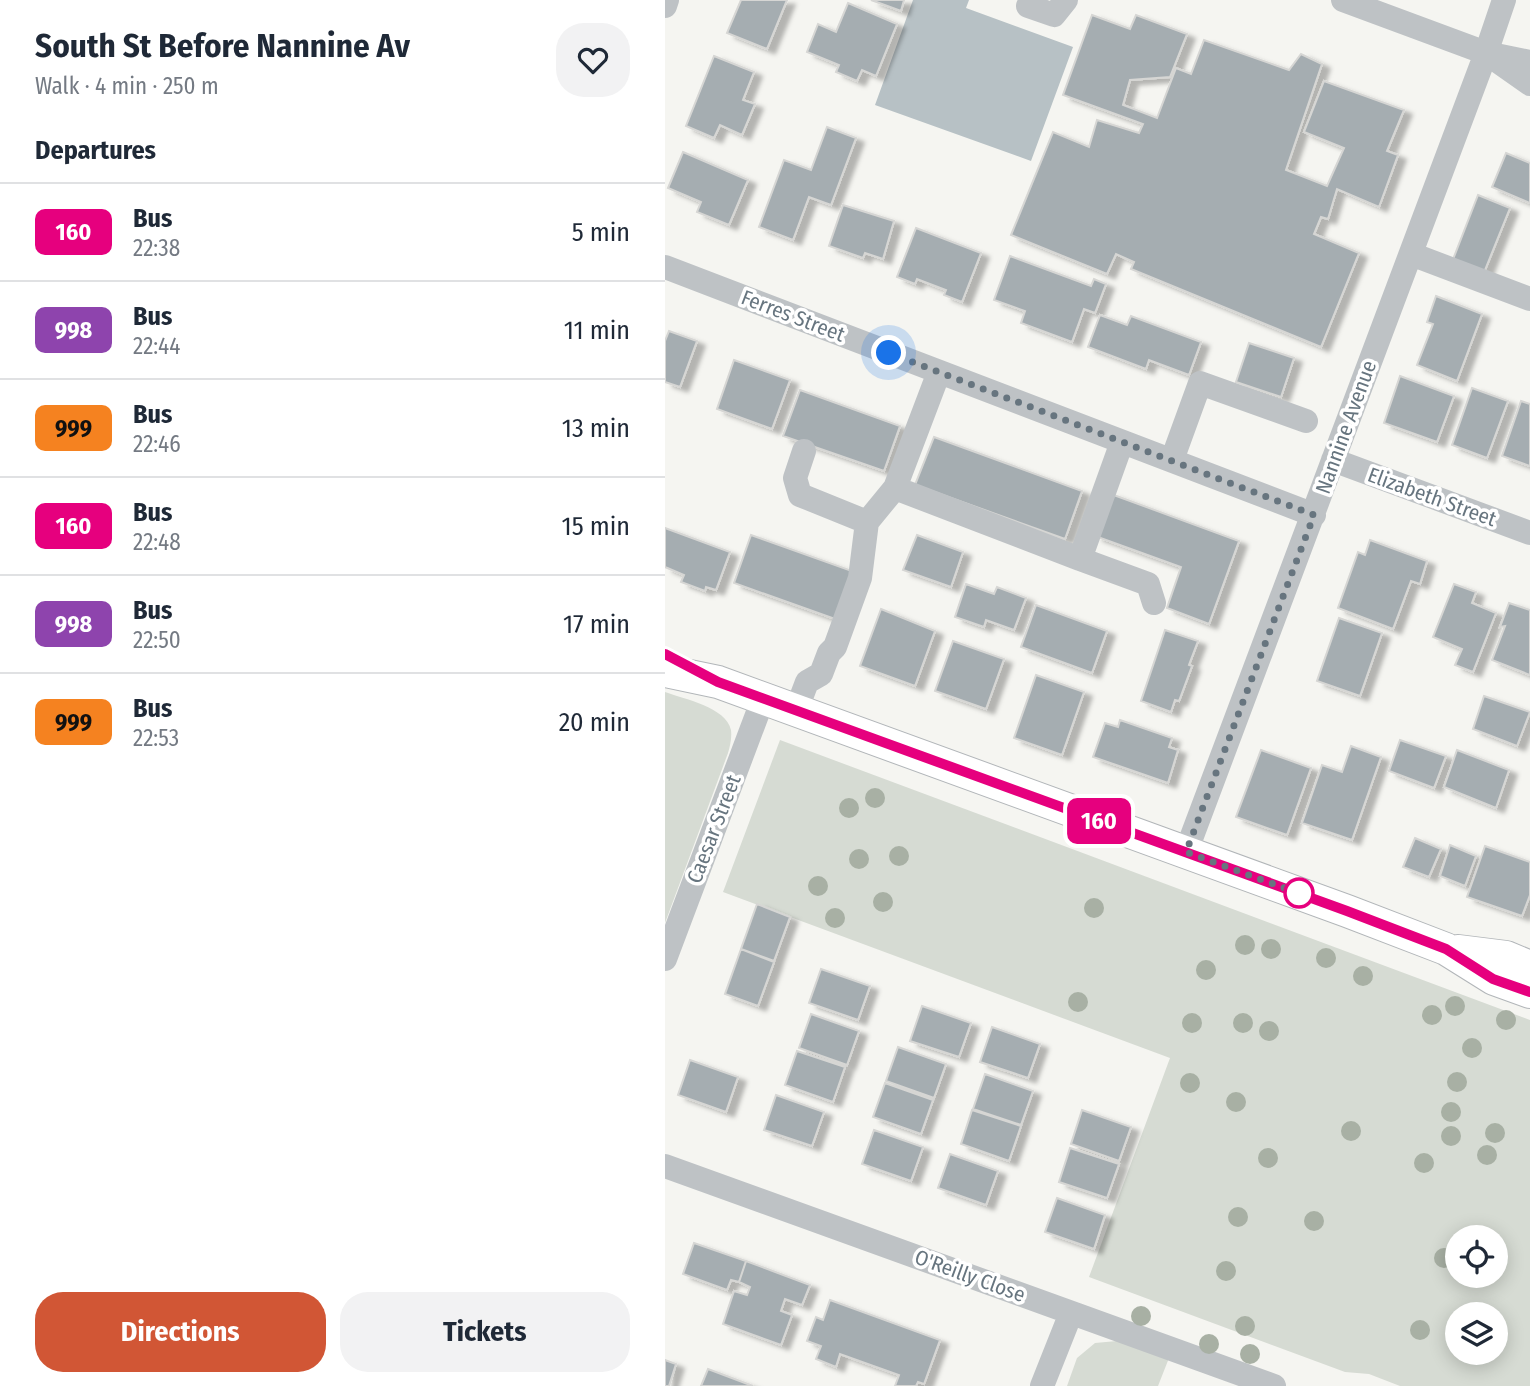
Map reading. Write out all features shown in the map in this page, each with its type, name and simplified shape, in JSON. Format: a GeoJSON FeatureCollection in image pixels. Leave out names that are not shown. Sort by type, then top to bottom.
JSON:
{"type":"FeatureCollection","features":[{"type":"Feature","properties":{"kind":"main road"},"geometry":{"type":"LineString","coordinates":[[665,654],[718,682],[763,699],[1446,949],[1493,979],[1530,992]]}},
{"type":"Feature","properties":{"kind":"main road"},"geometry":{"type":"LineString","coordinates":[[665,671],[718,682]]}},
{"type":"Feature","properties":{"kind":"main road"},"geometry":{"type":"LineString","coordinates":[[1446,949],[1506,957],[1530,967]]}},
{"type":"Feature","properties":{"kind":"street"},"geometry":{"type":"LineString","coordinates":[[665,6],[667,0]]}},
{"type":"Feature","properties":{"kind":"street"},"geometry":{"type":"LineString","coordinates":[[1028,6],[1054,15],[1066,0]]}},
{"type":"Feature","properties":{"kind":"street"},"geometry":{"type":"LineString","coordinates":[[1343,0],[1486,53],[1530,62]]}},
{"type":"Feature","properties":{"kind":"street","name":"Nannine Avenue"},"geometry":{"type":"LineString","coordinates":[[1186,852],[1504,0]]}},
{"type":"Feature","properties":{"kind":"street"},"geometry":{"type":"LineString","coordinates":[[1486,53],[1530,84]]}},
{"type":"Feature","properties":{"kind":"street"},"geometry":{"type":"LineString","coordinates":[[1411,254],[1530,299]]}},
{"type":"Feature","properties":{"kind":"street","name":"Ferres Street"},"geometry":{"type":"LineString","coordinates":[[665,267],[1314,515]]}},
{"type":"Feature","properties":{"kind":"street"},"geometry":{"type":"LineString","coordinates":[[796,710],[807,682],[821,674],[829,653],[835,647],[860,579],[867,522],[895,488],[939,372]]}},
{"type":"Feature","properties":{"kind":"street"},"geometry":{"type":"LineString","coordinates":[[1172,460],[1200,383],[1306,422]]}},
{"type":"Feature","properties":{"kind":"street"},"geometry":{"type":"LineString","coordinates":[[1080,559],[1122,442]]}},
{"type":"Feature","properties":{"kind":"street"},"geometry":{"type":"LineString","coordinates":[[804,451],[795,478],[800,495],[867,522]]}},
{"type":"Feature","properties":{"kind":"street","name":"Elizabeth Street"},"geometry":{"type":"LineString","coordinates":[[1333,460],[1530,533]]}},
{"type":"Feature","properties":{"kind":"street"},"geometry":{"type":"LineString","coordinates":[[895,488],[1148,584],[1154,603]]}},
{"type":"Feature","properties":{"kind":"street","name":"Caesar Street"},"geometry":{"type":"LineString","coordinates":[[665,959],[763,699]]}},
{"type":"Feature","properties":{"kind":"street","name":"O'Reilly Close"},"geometry":{"type":"LineString","coordinates":[[665,1166],[1274,1386]]}},
{"type":"Feature","properties":{"kind":"street"},"geometry":{"type":"LineString","coordinates":[[1042,1386],[1071,1313]]}},
{"type":"Feature","properties":{"kind":"shaded area"},"geometry":{"type":"Polygon","coordinates":[[[913,0],[969,0],[966,8],[1073,47],[1031,161],[875,105],[913,0]]]}},
{"type":"Feature","properties":{"kind":"shaded area"},"geometry":{"type":"Polygon","coordinates":[[[665,692],[693,701],[721,715],[731,730],[731,742],[665,923],[665,692]]]}},
{"type":"Feature","properties":{"kind":"shaded area"},"geometry":{"type":"Polygon","coordinates":[[[780,740],[1530,1020],[1530,1386],[1400,1386],[1369,1374],[1345,1372],[1089,1277],[1170,1058],[723,892],[780,740]]]}},
{"type":"Feature","properties":{"kind":"shaded area"},"geometry":{"type":"Polygon","coordinates":[[[1117,1341],[1169,1358],[1158,1386],[1067,1386],[1077,1358],[1095,1343],[1117,1341]]]}},
{"type":"Feature","properties":{"kind":"building"},"geometry":{"type":"Polygon","coordinates":[[[741,0],[787,0],[767,49],[727,33],[741,0]]]}},
{"type":"Feature","properties":{"kind":"building"},"geometry":{"type":"Polygon","coordinates":[[[871,0],[904,0],[901,11],[871,0]]]}},
{"type":"Feature","properties":{"kind":"building"},"geometry":{"type":"Polygon","coordinates":[[[848,3],[897,24],[876,76],[862,70],[857,81],[836,72],[839,65],[807,52],[818,24],[836,32],[848,3]]]}},
{"type":"Feature","properties":{"kind":"building"},"geometry":{"type":"Polygon","coordinates":[[[1092,15],[1130,29],[1136,15],[1187,34],[1170,77],[1130,80],[1123,105],[1157,118],[1176,68],[1191,74],[1204,40],[1289,70],[1301,54],[1322,64],[1286,170],[1327,186],[1344,148],[1304,132],[1324,81],[1404,110],[1387,151],[1398,155],[1379,207],[1337,189],[1328,219],[1321,217],[1314,234],[1359,253],[1321,347],[1131,269],[1134,262],[1116,254],[1107,274],[1011,235],[1053,132],[1089,147],[1097,120],[1139,133],[1143,124],[1063,95],[1092,15]]]}},
{"type":"Feature","properties":{"kind":"building"},"geometry":{"type":"Polygon","coordinates":[[[714,56],[754,72],[743,100],[755,104],[742,135],[720,125],[714,138],[686,126],[714,56]]]}},
{"type":"Feature","properties":{"kind":"building"},"geometry":{"type":"Polygon","coordinates":[[[827,127],[856,138],[831,205],[809,197],[793,240],[759,227],[784,160],[811,170],[827,127]]]}},
{"type":"Feature","properties":{"kind":"building"},"geometry":{"type":"Polygon","coordinates":[[[683,152],[748,180],[729,225],[697,212],[701,202],[668,188],[683,152]]]}},
{"type":"Feature","properties":{"kind":"building"},"geometry":{"type":"Polygon","coordinates":[[[1506,153],[1530,163],[1530,203],[1492,187],[1506,153]]]}},
{"type":"Feature","properties":{"kind":"building"},"geometry":{"type":"Polygon","coordinates":[[[1478,195],[1510,208],[1483,275],[1452,262],[1478,195]]]}},
{"type":"Feature","properties":{"kind":"building"},"geometry":{"type":"Polygon","coordinates":[[[843,205],[894,221],[883,259],[865,253],[863,258],[829,246],[843,205]]]}},
{"type":"Feature","properties":{"kind":"building"},"geometry":{"type":"Polygon","coordinates":[[[916,228],[981,253],[962,302],[944,295],[946,290],[917,279],[915,284],[897,277],[916,228]]]}},
{"type":"Feature","properties":{"kind":"building"},"geometry":{"type":"Polygon","coordinates":[[[1010,256],[1091,286],[1094,279],[1106,284],[1095,313],[1084,309],[1072,342],[1021,323],[1025,311],[994,300],[1010,256]]]}},
{"type":"Feature","properties":{"kind":"building"},"geometry":{"type":"Polygon","coordinates":[[[1436,296],[1482,314],[1457,381],[1417,365],[1433,324],[1427,322],[1436,296]]]}},
{"type":"Feature","properties":{"kind":"building"},"geometry":{"type":"Polygon","coordinates":[[[1100,315],[1127,325],[1131,316],[1201,342],[1189,375],[1149,360],[1146,369],[1088,347],[1100,315]]]}},
{"type":"Feature","properties":{"kind":"building"},"geometry":{"type":"Polygon","coordinates":[[[669,331],[697,341],[680,387],[665,382],[665,341],[669,331]]]}},
{"type":"Feature","properties":{"kind":"building"},"geometry":{"type":"Polygon","coordinates":[[[1249,343],[1294,358],[1281,397],[1236,382],[1249,343]]]}},
{"type":"Feature","properties":{"kind":"building"},"geometry":{"type":"Polygon","coordinates":[[[734,360],[790,380],[772,429],[717,409],[734,360]]]}},
{"type":"Feature","properties":{"kind":"building"},"geometry":{"type":"Polygon","coordinates":[[[1400,376],[1454,396],[1437,442],[1384,423],[1400,376]]]}},
{"type":"Feature","properties":{"kind":"building"},"geometry":{"type":"Polygon","coordinates":[[[1472,388],[1508,401],[1487,458],[1452,445],[1472,388]]]}},
{"type":"Feature","properties":{"kind":"building"},"geometry":{"type":"Polygon","coordinates":[[[800,390],[900,426],[884,471],[783,436],[800,390]]]}},
{"type":"Feature","properties":{"kind":"building"},"geometry":{"type":"Polygon","coordinates":[[[1521,401],[1530,404],[1530,466],[1502,456],[1521,401]]]}},
{"type":"Feature","properties":{"kind":"building"},"geometry":{"type":"Polygon","coordinates":[[[934,437],[1082,491],[1065,539],[915,485],[934,437]]]}},
{"type":"Feature","properties":{"kind":"building"},"geometry":{"type":"Polygon","coordinates":[[[1111,494],[1239,541],[1209,624],[1167,608],[1181,567],[1095,536],[1111,494]]]}},
{"type":"Feature","properties":{"kind":"building"},"geometry":{"type":"Polygon","coordinates":[[[665,528],[730,552],[716,590],[706,587],[705,591],[681,582],[684,575],[665,567],[665,528]]]}},
{"type":"Feature","properties":{"kind":"building"},"geometry":{"type":"Polygon","coordinates":[[[751,535],[852,571],[835,619],[734,583],[751,535]]]}},
{"type":"Feature","properties":{"kind":"building"},"geometry":{"type":"Polygon","coordinates":[[[917,535],[963,552],[951,587],[903,570],[917,535]]]}},
{"type":"Feature","properties":{"kind":"building"},"geometry":{"type":"Polygon","coordinates":[[[1370,540],[1427,561],[1420,584],[1411,581],[1393,629],[1338,608],[1358,552],[1365,555],[1370,540]]]}},
{"type":"Feature","properties":{"kind":"building"},"geometry":{"type":"Polygon","coordinates":[[[966,584],[994,594],[997,587],[1026,598],[1014,630],[986,620],[984,627],[955,617],[966,584]]]}},
{"type":"Feature","properties":{"kind":"building"},"geometry":{"type":"Polygon","coordinates":[[[1454,584],[1476,592],[1472,603],[1496,613],[1473,672],[1455,665],[1462,649],[1433,637],[1454,584]]]}},
{"type":"Feature","properties":{"kind":"building"},"geometry":{"type":"Polygon","coordinates":[[[1509,603],[1530,610],[1530,675],[1492,660],[1505,626],[1500,627],[1509,603]]]}},
{"type":"Feature","properties":{"kind":"building"},"geometry":{"type":"Polygon","coordinates":[[[1036,605],[1107,631],[1092,673],[1021,647],[1036,605]]]}},
{"type":"Feature","properties":{"kind":"building"},"geometry":{"type":"Polygon","coordinates":[[[881,609],[935,631],[915,686],[860,666],[881,609]]]}},
{"type":"Feature","properties":{"kind":"building"},"geometry":{"type":"Polygon","coordinates":[[[1339,618],[1382,633],[1360,696],[1317,681],[1339,618]]]}},
{"type":"Feature","properties":{"kind":"building"},"geometry":{"type":"Polygon","coordinates":[[[1165,630],[1198,641],[1179,701],[1175,700],[1171,712],[1141,701],[1165,630]]]}},
{"type":"Feature","properties":{"kind":"building"},"geometry":{"type":"Polygon","coordinates":[[[953,641],[1004,659],[986,709],[935,691],[953,641]]]}},
{"type":"Feature","properties":{"kind":"building"},"geometry":{"type":"Polygon","coordinates":[[[1036,675],[1084,692],[1062,755],[1014,738],[1036,675]]]}},
{"type":"Feature","properties":{"kind":"building"},"geometry":{"type":"Polygon","coordinates":[[[1484,696],[1530,712],[1517,746],[1473,729],[1484,696]]]}},
{"type":"Feature","properties":{"kind":"building"},"geometry":{"type":"Polygon","coordinates":[[[1120,720],[1172,738],[1169,747],[1178,750],[1168,783],[1093,757],[1105,723],[1118,727],[1120,720]]]}},
{"type":"Feature","properties":{"kind":"building"},"geometry":{"type":"Polygon","coordinates":[[[1400,740],[1446,756],[1434,788],[1389,771],[1400,740]]]}},
{"type":"Feature","properties":{"kind":"building"},"geometry":{"type":"Polygon","coordinates":[[[1351,746],[1381,757],[1352,840],[1302,823],[1322,765],[1342,772],[1351,746]]]}},
{"type":"Feature","properties":{"kind":"building"},"geometry":{"type":"Polygon","coordinates":[[[1261,750],[1311,768],[1287,835],[1236,817],[1261,750]]]}},
{"type":"Feature","properties":{"kind":"building"},"geometry":{"type":"Polygon","coordinates":[[[1457,750],[1509,770],[1496,808],[1444,787],[1457,750]]]}},
{"type":"Feature","properties":{"kind":"building"},"geometry":{"type":"Polygon","coordinates":[[[1415,838],[1441,849],[1429,877],[1403,867],[1415,838]]]}},
{"type":"Feature","properties":{"kind":"building"},"geometry":{"type":"Polygon","coordinates":[[[1450,845],[1476,856],[1465,886],[1440,876],[1450,845]]]}},
{"type":"Feature","properties":{"kind":"building"},"geometry":{"type":"Polygon","coordinates":[[[1485,846],[1530,862],[1530,895],[1522,916],[1467,897],[1485,846]]]}},
{"type":"Feature","properties":{"kind":"building"},"geometry":{"type":"Polygon","coordinates":[[[757,904],[790,917],[774,961],[741,949],[757,904]]]}},
{"type":"Feature","properties":{"kind":"building"},"geometry":{"type":"Polygon","coordinates":[[[741,949],[774,962],[758,1006],[725,994],[741,949]]]}},
{"type":"Feature","properties":{"kind":"building"},"geometry":{"type":"Polygon","coordinates":[[[821,969],[870,986],[858,1020],[809,1003],[821,969]]]}},
{"type":"Feature","properties":{"kind":"building"},"geometry":{"type":"Polygon","coordinates":[[[922,1006],[971,1023],[959,1057],[910,1041],[922,1006]]]}},
{"type":"Feature","properties":{"kind":"building"},"geometry":{"type":"Polygon","coordinates":[[[811,1014],[859,1031],[847,1065],[799,1048],[811,1014]]]}},
{"type":"Feature","properties":{"kind":"building"},"geometry":{"type":"Polygon","coordinates":[[[992,1027],[1040,1044],[1028,1078],[980,1062],[992,1027]]]}},
{"type":"Feature","properties":{"kind":"building"},"geometry":{"type":"Polygon","coordinates":[[[898,1047],[946,1064],[934,1098],[886,1081],[898,1047]]]}},
{"type":"Feature","properties":{"kind":"building"},"geometry":{"type":"Polygon","coordinates":[[[797,1051],[845,1067],[833,1102],[785,1085],[797,1051]]]}},
{"type":"Feature","properties":{"kind":"building"},"geometry":{"type":"Polygon","coordinates":[[[690,1060],[738,1077],[726,1112],[678,1095],[690,1060]]]}},
{"type":"Feature","properties":{"kind":"building"},"geometry":{"type":"Polygon","coordinates":[[[985,1074],[1033,1091],[1021,1125],[973,1109],[985,1074]]]}},
{"type":"Feature","properties":{"kind":"building"},"geometry":{"type":"Polygon","coordinates":[[[885,1083],[933,1100],[921,1134],[873,1117],[885,1083]]]}},
{"type":"Feature","properties":{"kind":"building"},"geometry":{"type":"Polygon","coordinates":[[[776,1095],[824,1112],[812,1146],[764,1130],[776,1095]]]}},
{"type":"Feature","properties":{"kind":"building"},"geometry":{"type":"Polygon","coordinates":[[[972,1110],[1021,1126],[1009,1161],[961,1144],[972,1110]]]}},
{"type":"Feature","properties":{"kind":"building"},"geometry":{"type":"Polygon","coordinates":[[[1082,1110],[1131,1127],[1119,1161],[1071,1144],[1082,1110]]]}},
{"type":"Feature","properties":{"kind":"building"},"geometry":{"type":"Polygon","coordinates":[[[874,1130],[923,1147],[911,1181],[862,1164],[874,1130]]]}},
{"type":"Feature","properties":{"kind":"building"},"geometry":{"type":"Polygon","coordinates":[[[1070,1148],[1119,1164],[1107,1198],[1059,1182],[1070,1148]]]}},
{"type":"Feature","properties":{"kind":"building"},"geometry":{"type":"Polygon","coordinates":[[[950,1154],[998,1171],[986,1205],[938,1188],[950,1154]]]}},
{"type":"Feature","properties":{"kind":"building"},"geometry":{"type":"Polygon","coordinates":[[[1057,1198],[1105,1215],[1094,1249],[1045,1232],[1057,1198]]]}},
{"type":"Feature","properties":{"kind":"building"},"geometry":{"type":"Polygon","coordinates":[[[694,1243],[746,1261],[739,1282],[731,1280],[727,1290],[683,1274],[694,1243]]]}},
{"type":"Feature","properties":{"kind":"building"},"geometry":{"type":"Polygon","coordinates":[[[746,1261],[810,1285],[802,1305],[785,1299],[781,1311],[792,1315],[781,1345],[723,1324],[734,1291],[747,1295],[750,1287],[739,1282],[746,1261]]]}},
{"type":"Feature","properties":{"kind":"building"},"geometry":{"type":"Polygon","coordinates":[[[830,1300],[940,1340],[924,1384],[918,1382],[916,1386],[895,1386],[899,1375],[840,1354],[836,1367],[816,1359],[821,1346],[807,1341],[816,1317],[823,1320],[830,1300]]]}},
{"type":"Feature","properties":{"kind":"building"},"geometry":{"type":"Polygon","coordinates":[[[665,1360],[676,1364],[669,1386],[665,1386],[665,1360]]]}},
{"type":"Feature","properties":{"kind":"building"},"geometry":{"type":"Polygon","coordinates":[[[708,1369],[753,1386],[701,1386],[708,1369]]]}},
{"type":"Feature","properties":{"kind":"bus line","name":"160"},"geometry":{"type":"LineString","coordinates":[[665,654],[718,682],[1446,949],[1493,979],[1530,992]]}},
{"type":"Feature","properties":{"kind":"route"},"geometry":{"type":"LineString","coordinates":[[889,353],[1314,515],[1186,852],[1301,894],[1299,893]]}}]}
